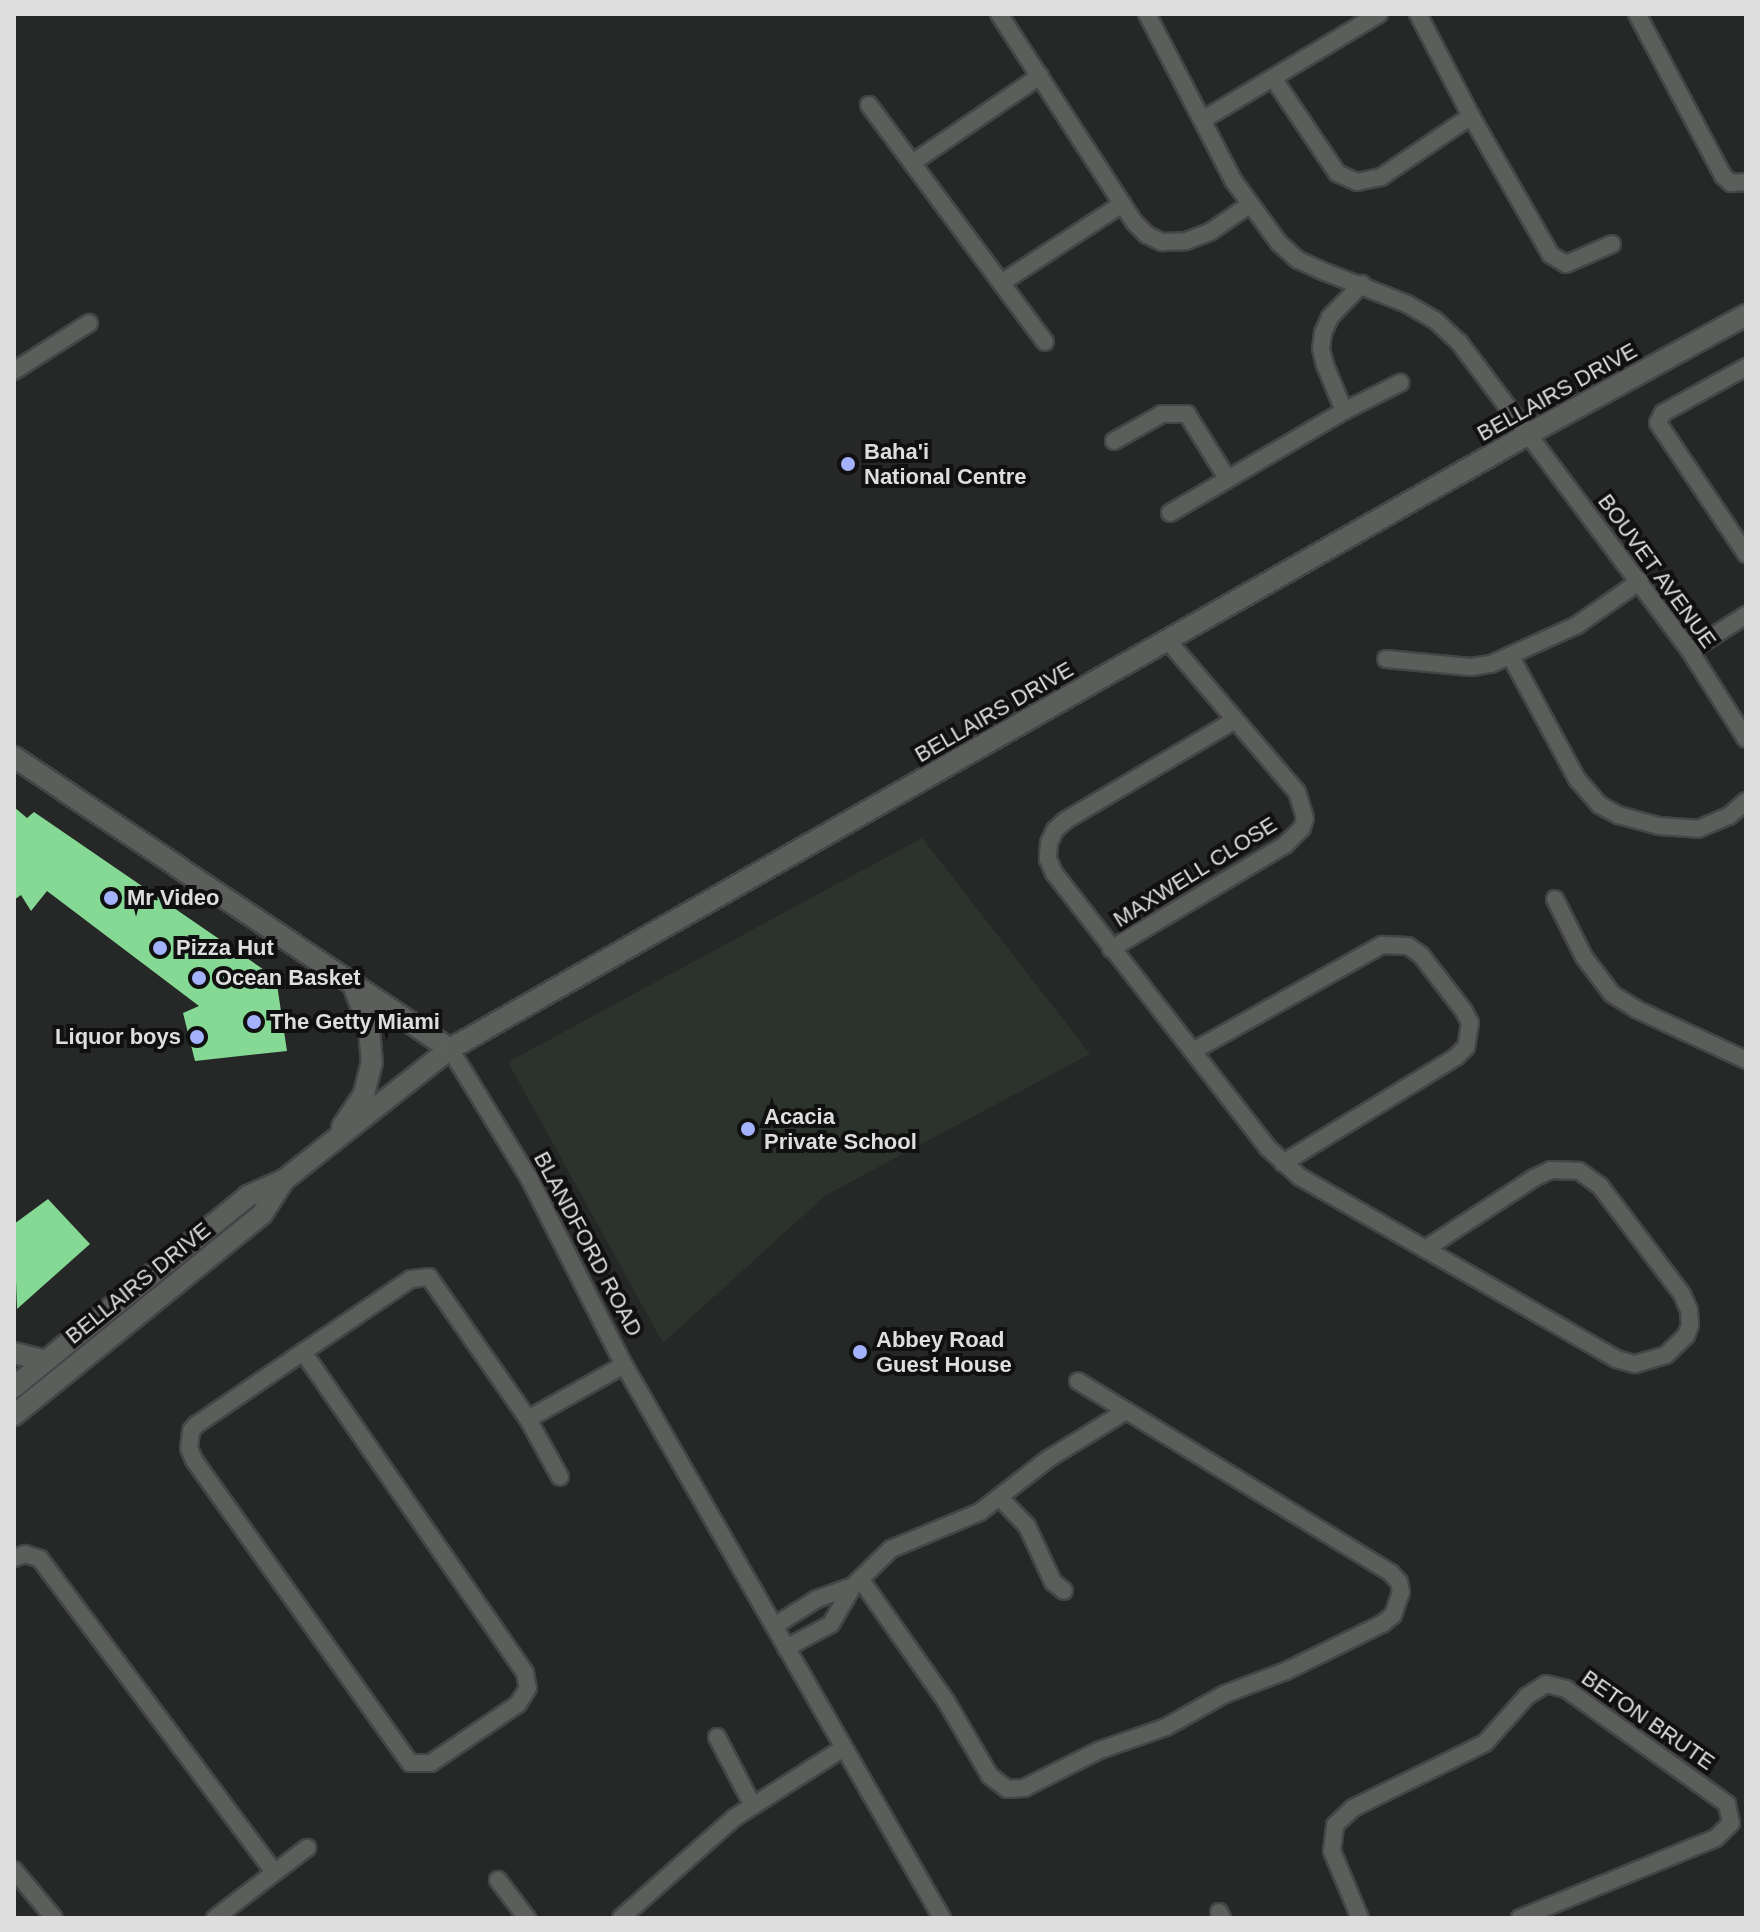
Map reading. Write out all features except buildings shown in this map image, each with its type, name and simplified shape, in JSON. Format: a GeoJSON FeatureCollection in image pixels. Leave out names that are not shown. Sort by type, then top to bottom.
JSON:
{"type":"FeatureCollection","features":[{"type":"Feature","properties":{"kind":"street"},"geometry":{"type":"LineString","coordinates":[[999,14],[1122,204],[1147,235],[1162,242],[1186,241],[1210,232],[1249,205]]}},
{"type":"Feature","properties":{"kind":"street","name":"BOUVET AVENUE"},"geometry":{"type":"LineString","coordinates":[[1147,14],[1249,205],[1279,243],[1298,260],[1407,304],[1443,327],[1459,342],[1640,581],[1690,651],[1746,739]]}},
{"type":"Feature","properties":{"kind":"street"},"geometry":{"type":"LineString","coordinates":[[1204,119],[1379,14]]}},
{"type":"Feature","properties":{"kind":"street"},"geometry":{"type":"LineString","coordinates":[[1418,14],[1471,116],[1554,260],[1576,262],[1612,244]]}},
{"type":"Feature","properties":{"kind":"street"},"geometry":{"type":"LineString","coordinates":[[1637,14],[1723,176],[1731,183],[1746,182]]}},
{"type":"Feature","properties":{"kind":"street"},"geometry":{"type":"LineString","coordinates":[[912,163],[1040,76]]}},
{"type":"Feature","properties":{"kind":"street"},"geometry":{"type":"LineString","coordinates":[[1273,78],[1331,166],[1337,173],[1357,182],[1381,177],[1471,116]]}},
{"type":"Feature","properties":{"kind":"street"},"geometry":{"type":"LineString","coordinates":[[869,105],[1045,342]]}},
{"type":"Feature","properties":{"kind":"street"},"geometry":{"type":"LineString","coordinates":[[1001,283],[1122,204]]}},
{"type":"Feature","properties":{"kind":"street"},"geometry":{"type":"LineString","coordinates":[[1344,411],[1325,365],[1321,349],[1323,333],[1330,317],[1362,284]]}},
{"type":"Feature","properties":{"kind":"street","name":"BELLAIRS DRIVE"},"geometry":{"type":"LineString","coordinates":[[14,1387],[248,1196],[284,1180],[450,1049],[1527,435],[1746,315]]}},
{"type":"Feature","properties":{"kind":"street"},"geometry":{"type":"LineString","coordinates":[[14,371],[89,323]]}},
{"type":"Feature","properties":{"kind":"street"},"geometry":{"type":"LineString","coordinates":[[1746,367],[1663,413],[1658,423],[1746,554]]}},
{"type":"Feature","properties":{"kind":"street"},"geometry":{"type":"LineString","coordinates":[[1170,513],[1344,411],[1400,383]]}},
{"type":"Feature","properties":{"kind":"street"},"geometry":{"type":"LineString","coordinates":[[1114,441],[1162,414],[1187,414],[1227,478]]}},
{"type":"Feature","properties":{"kind":"street"},"geometry":{"type":"LineString","coordinates":[[1386,659],[1471,667],[1511,657],[1586,620],[1640,581]]}},
{"type":"Feature","properties":{"kind":"street"},"geometry":{"type":"LineString","coordinates":[[1690,651],[1746,615]]}},
{"type":"Feature","properties":{"kind":"street","name":"MAXWELL CLOSE"},"geometry":{"type":"LineString","coordinates":[[1111,949],[1285,845],[1302,828],[1305,818],[1297,792],[1167,640]]}},
{"type":"Feature","properties":{"kind":"street"},"geometry":{"type":"LineString","coordinates":[[1511,657],[1577,779],[1600,805],[1618,815],[1659,826],[1698,829],[1729,816],[1746,801]]}},
{"type":"Feature","properties":{"kind":"street"},"geometry":{"type":"LineString","coordinates":[[1235,720],[1055,830],[1048,859],[1054,873],[1111,949],[1283,1163],[1319,1189],[1616,1359],[1635,1364],[1666,1355],[1677,1348],[1690,1325],[1689,1310],[1682,1294],[1600,1186],[1579,1171],[1551,1170],[1534,1178],[1425,1249]]}},
{"type":"Feature","properties":{"kind":"street","name":"BLANDFORD ROAD"},"geometry":{"type":"LineString","coordinates":[[14,757],[450,1049],[529,1178],[624,1365],[842,1749],[942,1918]]}},
{"type":"Feature","properties":{"kind":"street"},"geometry":{"type":"LineString","coordinates":[[1555,899],[1584,957],[1612,994],[1636,1009],[1746,1060]]}},
{"type":"Feature","properties":{"kind":"street"},"geometry":{"type":"LineString","coordinates":[[1193,1051],[1382,945],[1408,946],[1421,955],[1470,1023],[1466,1047],[1456,1057],[1283,1163]]}},
{"type":"Feature","properties":{"kind":"street"},"geometry":{"type":"LineString","coordinates":[[331,1144],[364,1094],[372,1063],[369,1027],[354,987]]}},
{"type":"Feature","properties":{"kind":"street","name":"BELLAIRS DRIVE"},"geometry":{"type":"LineString","coordinates":[[14,1415],[262,1214],[284,1180]]}},
{"type":"Feature","properties":{"kind":"street"},"geometry":{"type":"LineString","coordinates":[[303,1352],[525,1673],[528,1688],[518,1704],[425,1765],[410,1763],[189,1448],[196,1425],[303,1352],[411,1279],[429,1277],[528,1419],[560,1477]]}},
{"type":"Feature","properties":{"kind":"street"},"geometry":{"type":"LineString","coordinates":[[14,1353],[45,1361]]}},
{"type":"Feature","properties":{"kind":"street"},"geometry":{"type":"LineString","coordinates":[[528,1419],[624,1365]]}},
{"type":"Feature","properties":{"kind":"street"},"geometry":{"type":"LineString","coordinates":[[857,1583],[946,1701],[990,1776],[1007,1789],[1024,1788],[1100,1750],[1166,1727],[1225,1694],[1286,1671],[1382,1624],[1393,1615],[1401,1592],[1399,1582],[1391,1573],[1078,1381]]}},
{"type":"Feature","properties":{"kind":"street"},"geometry":{"type":"LineString","coordinates":[[786,1648],[831,1624],[857,1583],[880,1556],[980,1512],[1001,1499],[1048,1459],[1126,1411]]}},
{"type":"Feature","properties":{"kind":"street"},"geometry":{"type":"LineString","coordinates":[[1001,1499],[1027,1526],[1053,1582],[1064,1591]]}},
{"type":"Feature","properties":{"kind":"street"},"geometry":{"type":"LineString","coordinates":[[14,1558],[25,1554],[40,1559],[274,1872]]}},
{"type":"Feature","properties":{"kind":"street"},"geometry":{"type":"LineString","coordinates":[[774,1626],[817,1599],[857,1583]]}},
{"type":"Feature","properties":{"kind":"street","name":"BETON BRUTE"},"geometry":{"type":"LineString","coordinates":[[1360,1918],[1332,1851],[1335,1825],[1353,1808],[1485,1743],[1527,1696],[1546,1684],[1566,1689],[1727,1804],[1731,1823],[1716,1838],[1520,1918]]}},
{"type":"Feature","properties":{"kind":"street"},"geometry":{"type":"LineString","coordinates":[[717,1737],[752,1804]]}},
{"type":"Feature","properties":{"kind":"street"},"geometry":{"type":"LineString","coordinates":[[621,1918],[707,1839],[752,1804],[842,1749]]}},
{"type":"Feature","properties":{"kind":"street"},"geometry":{"type":"LineString","coordinates":[[215,1918],[307,1848]]}},
{"type":"Feature","properties":{"kind":"street"},"geometry":{"type":"LineString","coordinates":[[14,1870],[54,1918]]}},
{"type":"Feature","properties":{"kind":"street"},"geometry":{"type":"LineString","coordinates":[[498,1880],[527,1918]]}},
{"type":"Feature","properties":{"kind":"shaded area","name":"Acacia Private School"},"geometry":{"type":"Polygon","coordinates":[[[922,838],[1090,1054],[826,1195],[663,1343],[508,1062],[922,838]]]}},
{"type":"Feature","properties":{"kind":"place","name":"Baha'i National Centre"},"geometry":{"type":"Point","coordinates":[848,464]}},
{"type":"Feature","properties":{"kind":"place","name":"Mr Video"},"geometry":{"type":"Point","coordinates":[111,898]}},
{"type":"Feature","properties":{"kind":"place","name":"Pizza Hut"},"geometry":{"type":"Point","coordinates":[160,948]}},
{"type":"Feature","properties":{"kind":"place","name":"Ocean Basket"},"geometry":{"type":"Point","coordinates":[199,978]}},
{"type":"Feature","properties":{"kind":"place","name":"The Getty Miami"},"geometry":{"type":"Point","coordinates":[254,1022]}},
{"type":"Feature","properties":{"kind":"place","name":"Liquor boys"},"geometry":{"type":"Point","coordinates":[197,1037]}},
{"type":"Feature","properties":{"kind":"place","name":"Acacia Private School"},"geometry":{"type":"Point","coordinates":[748,1129]}},
{"type":"Feature","properties":{"kind":"place","name":"Abbey Road Guest House"},"geometry":{"type":"Point","coordinates":[860,1352]}}]}
